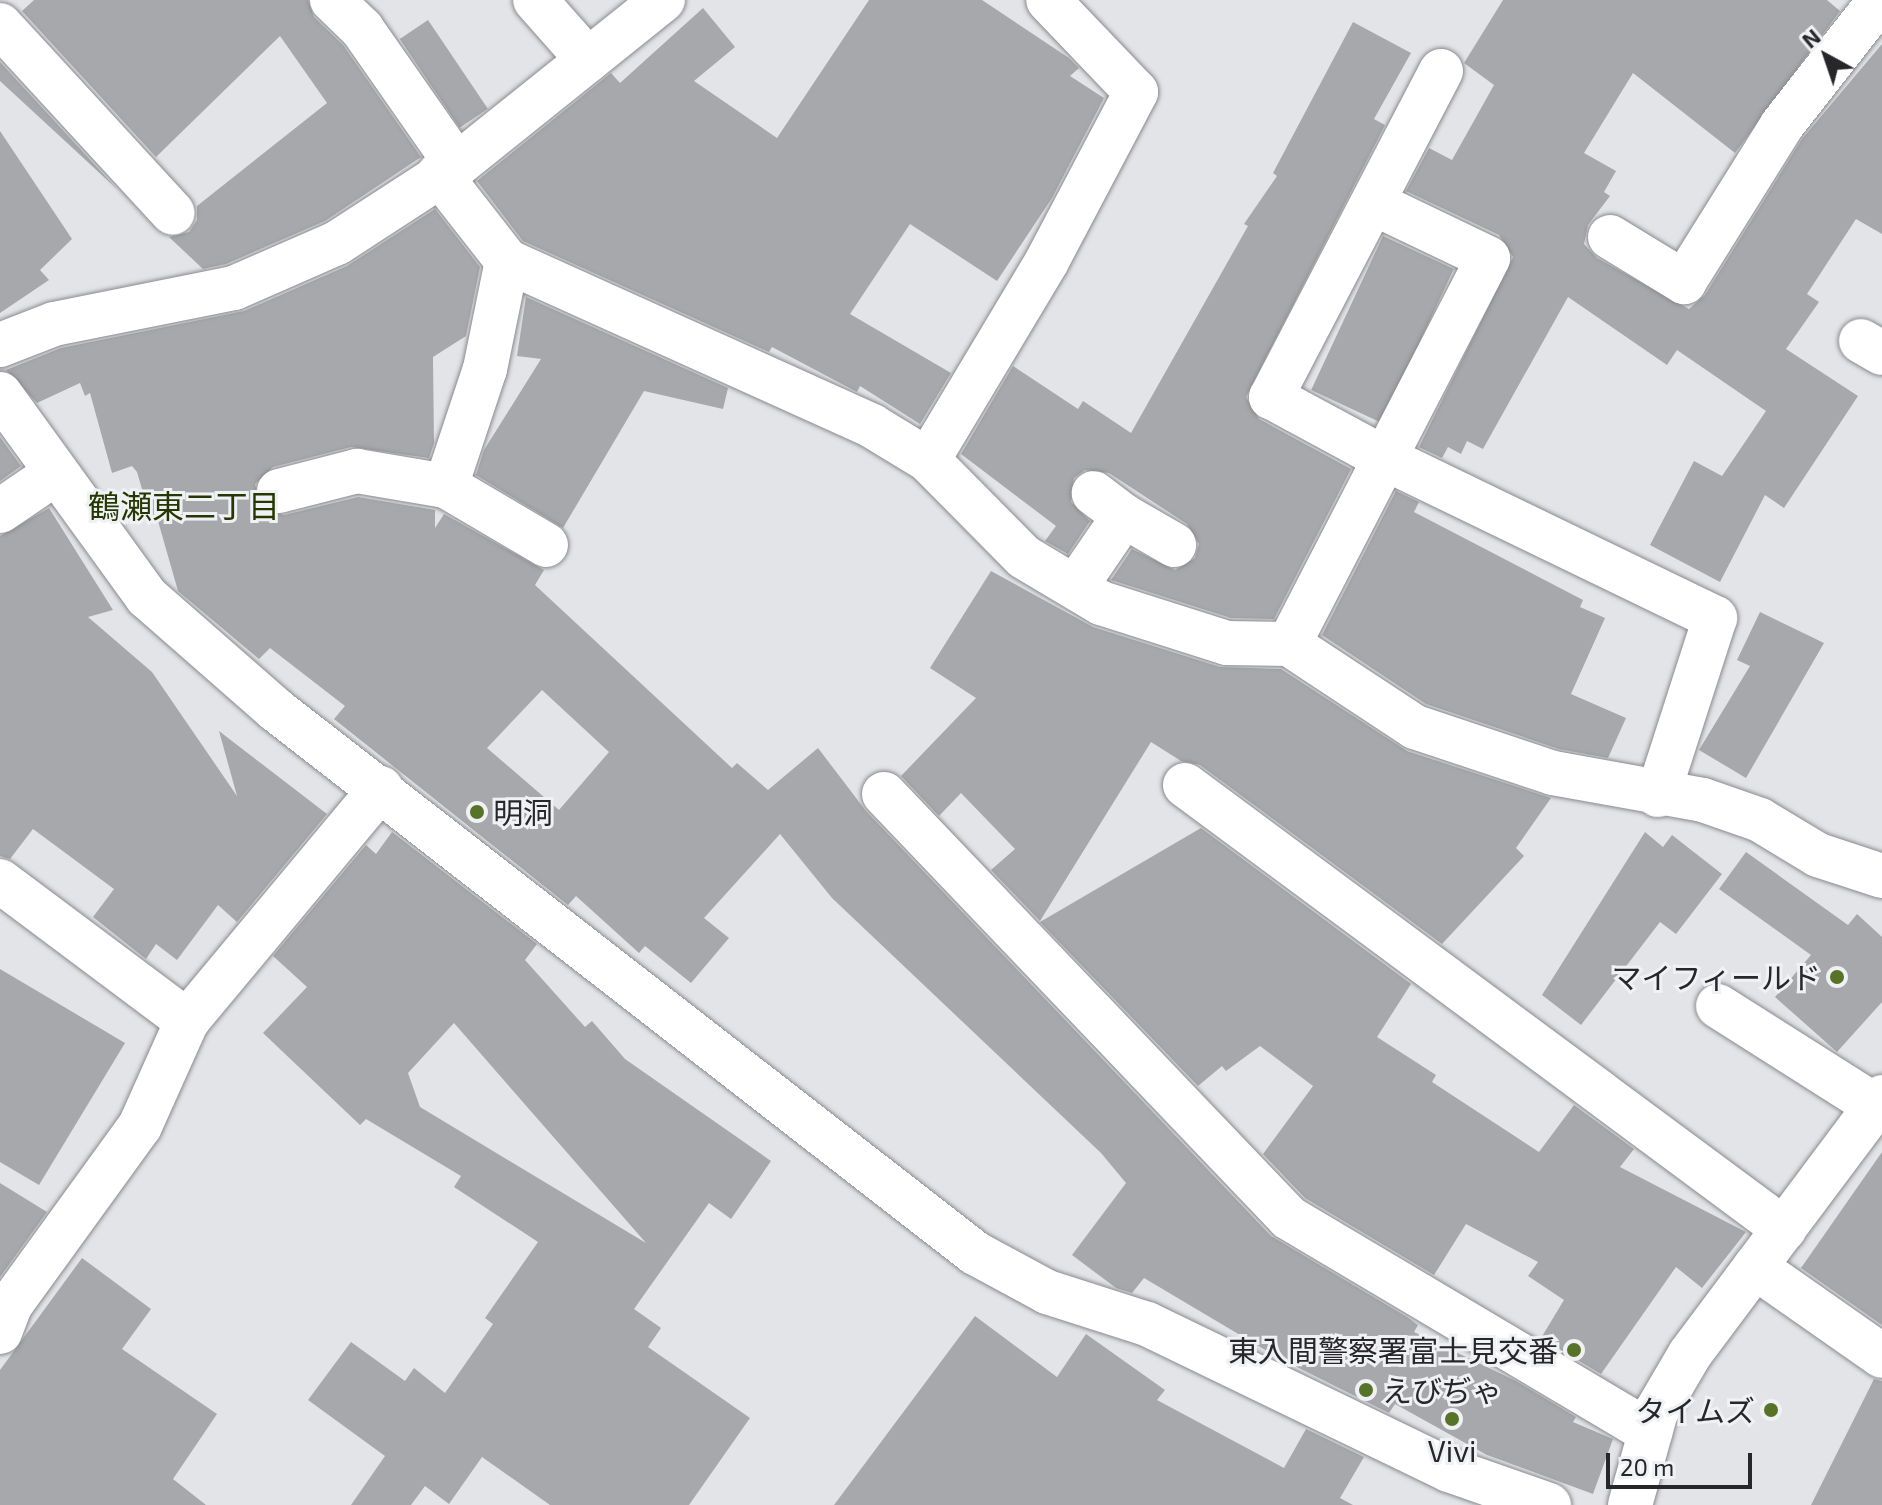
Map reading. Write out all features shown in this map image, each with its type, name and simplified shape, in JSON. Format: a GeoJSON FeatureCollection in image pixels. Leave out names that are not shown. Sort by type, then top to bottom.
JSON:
{"type":"FeatureCollection","features":[{"type":"Feature","properties":{"kind":"street"},"geometry":{"type":"LineString","coordinates":[[0,7],[8,0]]}},
{"type":"Feature","properties":{"kind":"street"},"geometry":{"type":"LineString","coordinates":[[332,0],[362,29],[507,261],[872,426],[928,460],[1024,557],[1101,603],[1185,633],[1227,643],[1289,644],[1415,727],[1553,773],[1658,795],[1703,800],[1760,820],[1818,855],[1882,876]]}},
{"type":"Feature","properties":{"kind":"street"},"geometry":{"type":"LineString","coordinates":[[535,0],[588,60]]}},
{"type":"Feature","properties":{"kind":"street"},"geometry":{"type":"LineString","coordinates":[[0,345],[54,324],[234,288],[337,243],[448,169],[663,0]]}},
{"type":"Feature","properties":{"kind":"street"},"geometry":{"type":"LineString","coordinates":[[928,460],[1047,261],[1136,92],[1048,0]]}},
{"type":"Feature","properties":{"kind":"street"},"geometry":{"type":"LineString","coordinates":[[1610,237],[1696,289],[1782,125],[1880,0]]}},
{"type":"Feature","properties":{"kind":"street"},"geometry":{"type":"LineString","coordinates":[[0,25],[173,213]]}},
{"type":"Feature","properties":{"kind":"street"},"geometry":{"type":"LineString","coordinates":[[1441,71],[1271,397],[1382,457],[1715,618],[1658,795]]}},
{"type":"Feature","properties":{"kind":"street"},"geometry":{"type":"LineString","coordinates":[[1289,644],[1382,457],[1488,258],[1373,203]]}},
{"type":"Feature","properties":{"kind":"street"},"geometry":{"type":"LineString","coordinates":[[446,486],[485,369],[507,261]]}},
{"type":"Feature","properties":{"kind":"street"},"geometry":{"type":"LineString","coordinates":[[0,394],[147,597],[276,710],[381,788],[975,1253],[1047,1292],[1147,1324],[1449,1470],[1549,1505]]}},
{"type":"Feature","properties":{"kind":"street"},"geometry":{"type":"LineString","coordinates":[[279,491],[357,471],[446,486],[546,545]]}},
{"type":"Feature","properties":{"kind":"street"},"geometry":{"type":"LineString","coordinates":[[0,511],[56,473]]}},
{"type":"Feature","properties":{"kind":"street"},"geometry":{"type":"LineString","coordinates":[[1076,586],[1109,504],[1174,545]]}},
{"type":"Feature","properties":{"kind":"street"},"geometry":{"type":"LineString","coordinates":[[1185,785],[1784,1229]]}},
{"type":"Feature","properties":{"kind":"street"},"geometry":{"type":"LineString","coordinates":[[4,1311],[140,1126],[187,1021],[381,788]]}},
{"type":"Feature","properties":{"kind":"street"},"geometry":{"type":"LineString","coordinates":[[884,794],[1289,1218],[1650,1432]]}},
{"type":"Feature","properties":{"kind":"street"},"geometry":{"type":"LineString","coordinates":[[0,881],[187,1021]]}},
{"type":"Feature","properties":{"kind":"street"},"geometry":{"type":"LineString","coordinates":[[1630,1505],[1656,1412],[1690,1354],[1880,1104],[1718,1006]]}},
{"type":"Feature","properties":{"kind":"street"},"geometry":{"type":"LineString","coordinates":[[1755,1267],[1882,1356]]}},
{"type":"Feature","properties":{"kind":"building"},"geometry":{"type":"Polygon","coordinates":[[[34,0],[308,0],[314,17],[343,45],[421,157],[325,221],[226,264],[203,269],[169,237],[189,232],[197,220],[197,206],[327,103],[280,36],[156,157],[22,11],[34,0]]]}},
{"type":"Feature","properties":{"kind":"building"},"geometry":{"type":"Polygon","coordinates":[[[869,0],[982,0],[1069,58],[1079,68],[1070,76],[1104,98],[1052,198],[997,281],[910,224],[850,314],[951,373],[920,424],[860,386],[857,392],[772,347],[769,352],[523,241],[477,181],[611,73],[620,83],[703,8],[735,47],[694,81],[777,138],[869,0]]]}},
{"type":"Feature","properties":{"kind":"building"},"geometry":{"type":"Polygon","coordinates":[[[1503,0],[1827,0],[1840,11],[1735,153],[1633,73],[1584,153],[1616,171],[1604,192],[1610,196],[1588,225],[1584,244],[1597,258],[1689,309],[1705,295],[1802,139],[1882,44],[1882,234],[1856,219],[1807,294],[1819,302],[1786,349],[1858,396],[1784,508],[1765,495],[1720,582],[1650,545],[1694,461],[1722,476],[1766,411],[1677,350],[1667,365],[1568,297],[1483,449],[1467,441],[1461,454],[1448,447],[1442,458],[1419,447],[1513,257],[1499,235],[1406,191],[1429,148],[1452,160],[1494,85],[1464,63],[1503,0]]]}},
{"type":"Feature","properties":{"kind":"building"},"geometry":{"type":"Polygon","coordinates":[[[428,20],[488,109],[460,128],[400,39],[428,20]]]}},
{"type":"Feature","properties":{"kind":"building"},"geometry":{"type":"Polygon","coordinates":[[[1353,22],[1411,53],[1374,119],[1385,125],[1246,397],[1259,419],[1351,469],[1274,619],[1231,618],[1111,580],[1132,549],[1175,570],[1195,558],[1199,544],[1187,524],[1109,473],[1085,470],[1074,478],[1071,502],[1090,521],[1068,554],[1045,541],[1056,526],[961,454],[1013,366],[1078,409],[1083,401],[1131,433],[1248,226],[1244,224],[1277,176],[1273,173],[1353,22]]]}},
{"type":"Feature","properties":{"kind":"building"},"geometry":{"type":"Polygon","coordinates":[[[0,62],[117,189],[0,81],[0,62]]]}},
{"type":"Feature","properties":{"kind":"building"},"geometry":{"type":"Polygon","coordinates":[[[0,131],[72,239],[40,270],[49,280],[0,313],[0,131]]]}},
{"type":"Feature","properties":{"kind":"building"},"geometry":{"type":"Polygon","coordinates":[[[435,209],[480,267],[466,336],[433,357],[434,443],[429,458],[351,447],[273,467],[255,484],[261,508],[284,515],[358,497],[435,510],[435,528],[444,514],[544,570],[535,585],[732,768],[737,763],[768,790],[818,748],[866,811],[1271,1236],[1407,1317],[1418,1325],[1414,1332],[1516,1381],[1576,1417],[1573,1422],[1613,1439],[1593,1494],[1487,1455],[1395,1404],[1389,1413],[1277,1357],[1144,1278],[1132,1293],[1116,1288],[1072,1255],[1126,1183],[1101,1153],[832,898],[780,834],[704,918],[729,938],[691,983],[645,946],[639,953],[576,896],[568,905],[334,719],[345,706],[270,648],[259,659],[178,591],[156,514],[150,516],[137,472],[132,466],[112,473],[90,393],[85,396],[80,383],[37,403],[6,370],[61,348],[244,311],[347,266],[435,209]],[[542,690],[487,748],[559,810],[609,752],[542,690]]]}},
{"type":"Feature","properties":{"kind":"building"},"geometry":{"type":"Polygon","coordinates":[[[1383,236],[1454,269],[1382,423],[1311,390],[1383,236]]]}},
{"type":"Feature","properties":{"kind":"building"},"geometry":{"type":"Polygon","coordinates":[[[526,297],[728,388],[723,409],[644,391],[563,528],[476,475],[484,450],[541,359],[517,356],[526,297]]]}},
{"type":"Feature","properties":{"kind":"building"},"geometry":{"type":"Polygon","coordinates":[[[0,437],[21,466],[0,481],[0,437]]]}},
{"type":"Feature","properties":{"kind":"building"},"geometry":{"type":"Polygon","coordinates":[[[1396,491],[1419,502],[1414,512],[1583,600],[1580,607],[1605,618],[1571,694],[1626,718],[1608,758],[1559,749],[1426,704],[1322,635],[1396,491]]]}},
{"type":"Feature","properties":{"kind":"building"},"geometry":{"type":"Polygon","coordinates":[[[49,508],[113,610],[88,617],[152,672],[237,796],[219,731],[327,814],[237,922],[218,905],[177,960],[156,944],[146,959],[93,917],[114,889],[33,829],[10,859],[0,856],[0,536],[49,508]]]}},
{"type":"Feature","properties":{"kind":"building"},"geometry":{"type":"Polygon","coordinates":[[[991,571],[1093,627],[1220,667],[1281,669],[1407,751],[1551,798],[1516,848],[1524,856],[1442,944],[1200,765],[1181,761],[1151,742],[1040,921],[991,870],[1015,849],[961,793],[939,816],[901,776],[976,698],[930,668],[991,571]]]}},
{"type":"Feature","properties":{"kind":"building"},"geometry":{"type":"Polygon","coordinates":[[[1760,612],[1824,643],[1746,778],[1699,750],[1750,666],[1737,660],[1760,612]]]}},
{"type":"Feature","properties":{"kind":"building"},"geometry":{"type":"Polygon","coordinates":[[[1201,828],[1411,984],[1377,1037],[1436,1075],[1432,1082],[1539,1152],[1574,1105],[1634,1149],[1620,1167],[1746,1232],[1702,1288],[1676,1267],[1601,1374],[1541,1338],[1564,1300],[1528,1276],[1538,1262],[1466,1224],[1434,1275],[1305,1198],[1263,1154],[1313,1086],[1260,1046],[1226,1071],[1222,1066],[1198,1086],[1040,922],[1201,828]]]}},
{"type":"Feature","properties":{"kind":"building"},"geometry":{"type":"Polygon","coordinates":[[[392,832],[537,944],[525,960],[585,1027],[592,1021],[625,1059],[771,1161],[731,1219],[709,1203],[634,1309],[661,1328],[648,1347],[750,1418],[689,1505],[550,1505],[482,1457],[449,1504],[425,1486],[411,1505],[351,1505],[385,1456],[308,1400],[351,1342],[405,1381],[414,1368],[445,1393],[493,1324],[485,1318],[538,1242],[454,1187],[461,1176],[366,1119],[360,1125],[263,1033],[307,987],[273,956],[366,845],[376,854],[392,832]],[[454,1023],[408,1073],[420,1107],[646,1243],[454,1023]]]}},
{"type":"Feature","properties":{"kind":"building"},"geometry":{"type":"Polygon","coordinates":[[[1645,832],[1663,847],[1672,835],[1722,874],[1676,934],[1660,922],[1581,1025],[1542,995],[1645,832]]]}},
{"type":"Feature","properties":{"kind":"building","name":"マイフィールド"},"geometry":{"type":"Polygon","coordinates":[[[1746,852],[1848,925],[1857,914],[1882,937],[1882,1002],[1837,1052],[1775,997],[1811,955],[1719,889],[1746,852]]]}},
{"type":"Feature","properties":{"kind":"building"},"geometry":{"type":"Polygon","coordinates":[[[0,969],[125,1043],[39,1185],[0,1162],[0,969]]]}},
{"type":"Feature","properties":{"kind":"building"},"geometry":{"type":"Polygon","coordinates":[[[1882,1152],[1882,1325],[1801,1268],[1882,1152]]]}},
{"type":"Feature","properties":{"kind":"building"},"geometry":{"type":"Polygon","coordinates":[[[0,1183],[47,1212],[0,1277],[0,1183]]]}},
{"type":"Feature","properties":{"kind":"building"},"geometry":{"type":"Polygon","coordinates":[[[82,1258],[151,1309],[122,1349],[217,1414],[173,1479],[206,1505],[0,1505],[0,1370],[82,1258]]]}},
{"type":"Feature","properties":{"kind":"building"},"geometry":{"type":"Polygon","coordinates":[[[975,1316],[1057,1377],[1086,1334],[1165,1390],[1157,1400],[1284,1468],[1306,1429],[1364,1457],[1340,1498],[1353,1505],[834,1505],[975,1316]]]}},
{"type":"Feature","properties":{"kind":"building"},"geometry":{"type":"Polygon","coordinates":[[[1874,1379],[1882,1381],[1882,1505],[1811,1505],[1874,1379]]]}},
{"type":"Feature","properties":{"kind":"place","name":"明洞"},"geometry":{"type":"Point","coordinates":[477,812]}},
{"type":"Feature","properties":{"kind":"place","name":"マイフィールド"},"geometry":{"type":"Point","coordinates":[1837,977]}},
{"type":"Feature","properties":{"kind":"place","name":"東入間警察署富士見交番"},"geometry":{"type":"Point","coordinates":[1574,1350]}},
{"type":"Feature","properties":{"kind":"place","name":"えびぢゃ"},"geometry":{"type":"Point","coordinates":[1366,1390]}},
{"type":"Feature","properties":{"kind":"place","name":"タイムズ"},"geometry":{"type":"Point","coordinates":[1771,1410]}},
{"type":"Feature","properties":{"kind":"place","name":"Vivi"},"geometry":{"type":"Point","coordinates":[1452,1419]}},
{"type":"Feature","properties":{"kind":"district","name":"鶴瀬東二丁目"},"geometry":{"type":"Point","coordinates":[184,505]}}]}
